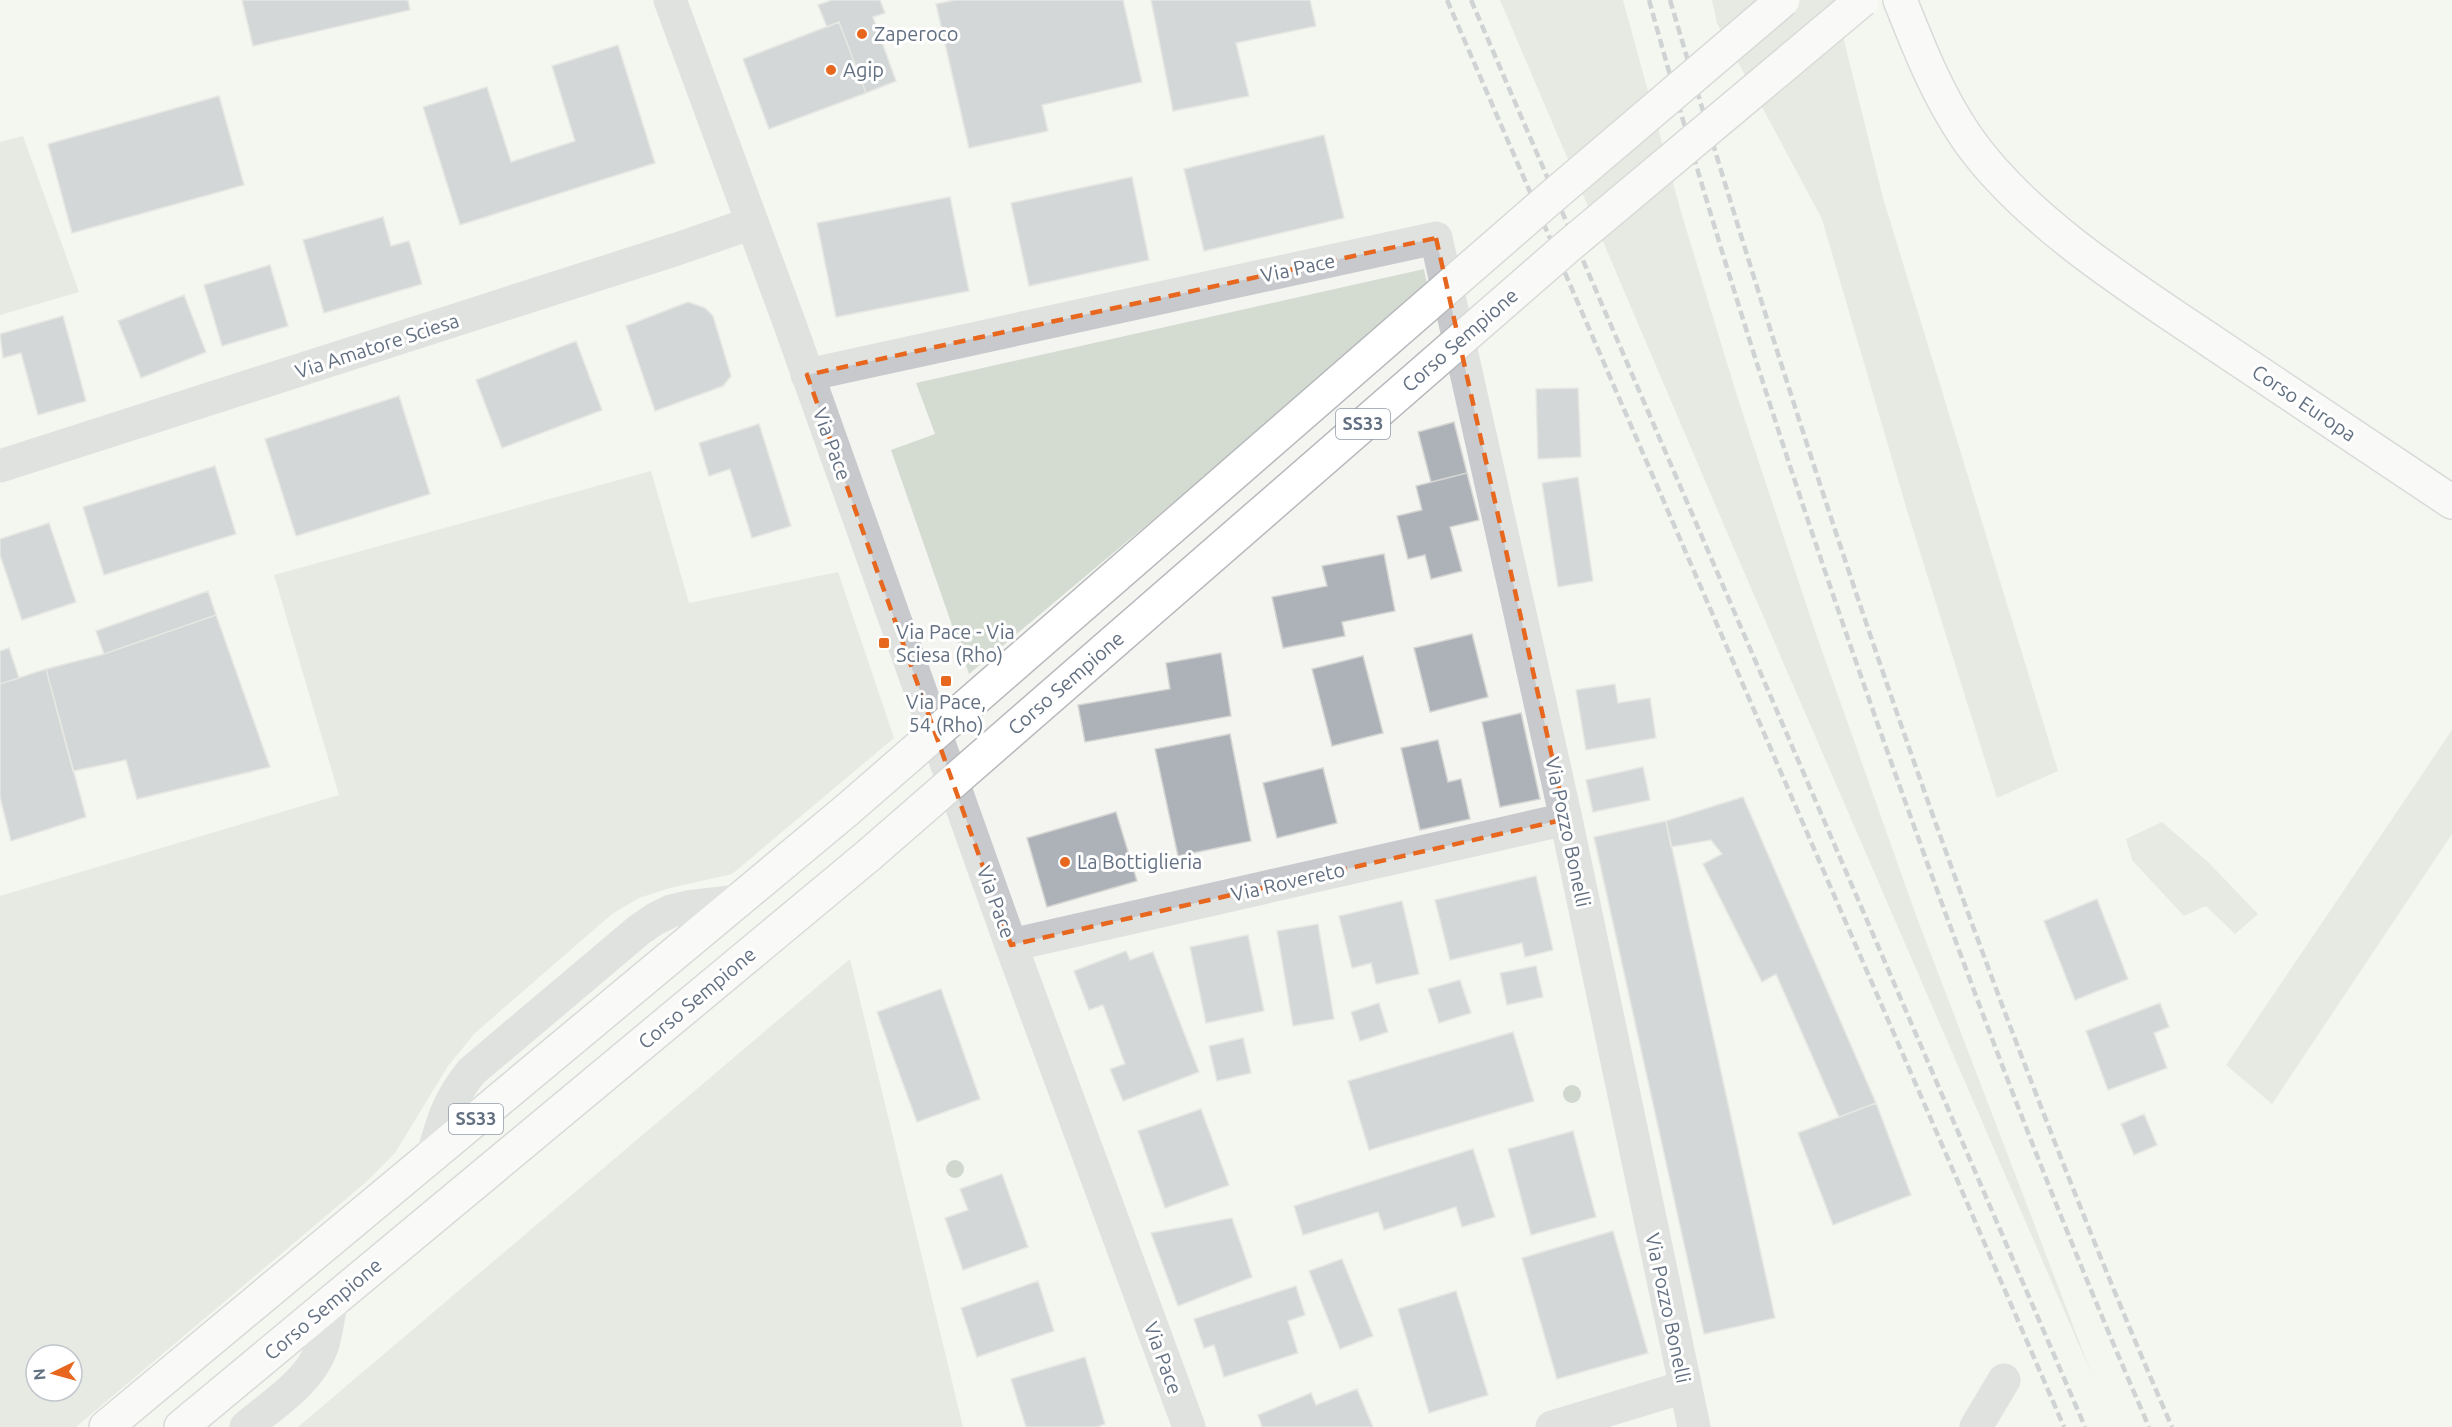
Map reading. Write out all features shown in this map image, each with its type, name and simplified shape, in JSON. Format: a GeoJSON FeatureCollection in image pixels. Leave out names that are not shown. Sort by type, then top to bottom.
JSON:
{"type":"FeatureCollection","features":[{"type":"Feature","properties":{"kind":"main road","name":"SS33"},"geometry":{"type":"LineString","coordinates":[[106,1427],[847,810],[1548,200],[1783,0]]}},
{"type":"Feature","properties":{"kind":"main road","name":"Corso Sempione"},"geometry":{"type":"LineString","coordinates":[[181,1427],[869,855],[1566,248],[1862,0]]}},
{"type":"Feature","properties":{"kind":"main road","name":"Corso Europa"},"geometry":{"type":"LineString","coordinates":[[1900,0],[1942,98],[1969,140],[2014,195],[2063,236],[2156,304],[2452,502]]}},
{"type":"Feature","properties":{"kind":"street","name":"Via Pace"},"geometry":{"type":"LineString","coordinates":[[670,0],[1011,945],[1189,1427]]}},
{"type":"Feature","properties":{"kind":"street","name":"Via Amatore Sciesa"},"geometry":{"type":"LineString","coordinates":[[0,466],[752,223]]}},
{"type":"Feature","properties":{"kind":"street","name":"Via Pace"},"geometry":{"type":"LineString","coordinates":[[807,375],[1436,238]]}},
{"type":"Feature","properties":{"kind":"street","name":"Via Pozzo Bonelli"},"geometry":{"type":"LineString","coordinates":[[1436,238],[1566,819],[1694,1427]]}},
{"type":"Feature","properties":{"kind":"street","name":"Via Rovereto"},"geometry":{"type":"LineString","coordinates":[[1011,945],[1566,819]]}},
{"type":"Feature","properties":{"kind":"street"},"geometry":{"type":"LineString","coordinates":[[246,1427],[295,1386],[312,1367],[322,1347],[332,1301]]}},
{"type":"Feature","properties":{"kind":"street"},"geometry":{"type":"LineString","coordinates":[[1976,1427],[2004,1380]]}},
{"type":"Feature","properties":{"kind":"street"},"geometry":{"type":"LineString","coordinates":[[1552,1427],[1684,1387]]}},
{"type":"Feature","properties":{"kind":"highlighted area"},"geometry":{"type":"Polygon","coordinates":[[[1436,238],[1566,819],[1011,945],[807,375],[1436,238]]]}},
{"type":"Feature","properties":{"kind":"shaded area"},"geometry":{"type":"Polygon","coordinates":[[[1500,0],[1623,0],[1681,212],[1737,396],[1815,631],[1917,918],[2092,1375],[1735,551],[1500,0]]]}},
{"type":"Feature","properties":{"kind":"shaded area"},"geometry":{"type":"Polygon","coordinates":[[[1712,0],[1834,0],[1883,198],[2058,771],[1997,798],[1909,517],[1822,219],[1717,23],[1712,0]]]}},
{"type":"Feature","properties":{"kind":"shaded area"},"geometry":{"type":"Polygon","coordinates":[[[23,136],[79,292],[0,315],[0,142],[23,136]]]}},
{"type":"Feature","properties":{"kind":"shaded area"},"geometry":{"type":"Polygon","coordinates":[[[1424,269],[1428,289],[969,674],[891,450],[935,434],[916,383],[1424,269]]]}},
{"type":"Feature","properties":{"kind":"shaded area"},"geometry":{"type":"Polygon","coordinates":[[[651,471],[689,603],[838,572],[894,738],[732,874],[670,888],[639,898],[612,914],[475,1033],[448,1066],[395,1153],[365,1183],[76,1427],[0,1427],[0,896],[339,795],[274,575],[651,471]]]}},
{"type":"Feature","properties":{"kind":"shaded area"},"geometry":{"type":"Polygon","coordinates":[[[2452,730],[2452,834],[2272,1104],[2226,1065],[2452,730]]]}},
{"type":"Feature","properties":{"kind":"shaded area"},"geometry":{"type":"Polygon","coordinates":[[[2162,822],[2209,863],[2258,914],[2235,934],[2206,906],[2184,916],[2132,860],[2126,839],[2162,822]]]}},
{"type":"Feature","properties":{"kind":"shaded area"},"geometry":{"type":"Polygon","coordinates":[[[850,959],[963,1427],[298,1427],[850,959]]]}},
{"type":"Feature","properties":{"kind":"building"},"geometry":{"type":"Polygon","coordinates":[[[242,0],[408,0],[410,10],[253,46],[242,0]]]}},
{"type":"Feature","properties":{"kind":"building"},"geometry":{"type":"Polygon","coordinates":[[[832,0],[880,0],[885,13],[873,17],[896,81],[866,93],[839,22],[827,27],[818,5],[832,0]]]}},
{"type":"Feature","properties":{"kind":"building"},"geometry":{"type":"Polygon","coordinates":[[[955,0],[1123,0],[1142,82],[1042,105],[1048,131],[969,148],[936,4],[955,0]]]}},
{"type":"Feature","properties":{"kind":"building"},"geometry":{"type":"Polygon","coordinates":[[[1151,0],[1310,0],[1316,26],[1236,43],[1249,96],[1173,111],[1151,0]]]}},
{"type":"Feature","properties":{"kind":"building"},"geometry":{"type":"Polygon","coordinates":[[[839,22],[866,93],[769,129],[743,59],[839,22]]]}},
{"type":"Feature","properties":{"kind":"building"},"geometry":{"type":"Polygon","coordinates":[[[618,45],[655,163],[460,225],[423,107],[487,87],[511,162],[575,141],[552,66],[618,45]]]}},
{"type":"Feature","properties":{"kind":"building"},"geometry":{"type":"Polygon","coordinates":[[[219,96],[244,185],[72,233],[48,144],[219,96]]]}},
{"type":"Feature","properties":{"kind":"building"},"geometry":{"type":"Polygon","coordinates":[[[1324,135],[1344,218],[1204,251],[1184,169],[1324,135]]]}},
{"type":"Feature","properties":{"kind":"building"},"geometry":{"type":"Polygon","coordinates":[[[1132,177],[1149,260],[1029,286],[1011,203],[1132,177]]]}},
{"type":"Feature","properties":{"kind":"building"},"geometry":{"type":"Polygon","coordinates":[[[950,197],[969,291],[836,317],[817,223],[950,197]]]}},
{"type":"Feature","properties":{"kind":"building"},"geometry":{"type":"Polygon","coordinates":[[[383,217],[391,246],[409,241],[422,284],[324,313],[303,240],[383,217]]]}},
{"type":"Feature","properties":{"kind":"building"},"geometry":{"type":"Polygon","coordinates":[[[270,265],[288,326],[222,346],[204,285],[270,265]]]}},
{"type":"Feature","properties":{"kind":"building"},"geometry":{"type":"Polygon","coordinates":[[[184,295],[206,352],[141,378],[118,321],[184,295]]]}},
{"type":"Feature","properties":{"kind":"building"},"geometry":{"type":"Polygon","coordinates":[[[688,302],[705,308],[713,316],[731,376],[723,386],[655,411],[626,326],[688,302]]]}},
{"type":"Feature","properties":{"kind":"building"},"geometry":{"type":"Polygon","coordinates":[[[63,316],[86,401],[38,415],[21,353],[3,358],[0,334],[63,316]]]}},
{"type":"Feature","properties":{"kind":"building"},"geometry":{"type":"Polygon","coordinates":[[[576,341],[602,410],[502,448],[476,380],[576,341]]]}},
{"type":"Feature","properties":{"kind":"building"},"geometry":{"type":"Polygon","coordinates":[[[1578,388],[1581,457],[1538,459],[1536,389],[1578,388]]]}},
{"type":"Feature","properties":{"kind":"building"},"geometry":{"type":"Polygon","coordinates":[[[399,396],[430,494],[296,536],[265,439],[399,396]]]}},
{"type":"Feature","properties":{"kind":"building"},"geometry":{"type":"Polygon","coordinates":[[[1454,422],[1467,473],[1431,482],[1418,432],[1454,422]]]}},
{"type":"Feature","properties":{"kind":"building"},"geometry":{"type":"Polygon","coordinates":[[[759,424],[791,526],[752,538],[730,469],[709,476],[699,443],[759,424]]]}},
{"type":"Feature","properties":{"kind":"building"},"geometry":{"type":"Polygon","coordinates":[[[215,466],[236,534],[104,575],[83,507],[215,466]]]}},
{"type":"Feature","properties":{"kind":"building"},"geometry":{"type":"Polygon","coordinates":[[[1467,473],[1479,520],[1450,527],[1462,571],[1431,579],[1425,555],[1408,559],[1397,516],[1422,510],[1416,486],[1467,473]]]}},
{"type":"Feature","properties":{"kind":"building"},"geometry":{"type":"Polygon","coordinates":[[[1578,477],[1593,581],[1558,587],[1542,483],[1578,477]]]}},
{"type":"Feature","properties":{"kind":"building"},"geometry":{"type":"Polygon","coordinates":[[[49,523],[76,602],[22,620],[0,555],[0,539],[49,523]]]}},
{"type":"Feature","properties":{"kind":"building"},"geometry":{"type":"Polygon","coordinates":[[[1384,554],[1395,611],[1342,622],[1345,636],[1283,648],[1272,597],[1327,586],[1322,566],[1384,554]]]}},
{"type":"Feature","properties":{"kind":"building"},"geometry":{"type":"Polygon","coordinates":[[[208,591],[216,615],[104,654],[96,631],[208,591]]]}},
{"type":"Feature","properties":{"kind":"building"},"geometry":{"type":"Polygon","coordinates":[[[216,615],[270,767],[137,799],[126,760],[73,771],[46,669],[104,654],[216,615]]]}},
{"type":"Feature","properties":{"kind":"building"},"geometry":{"type":"Polygon","coordinates":[[[1472,634],[1488,697],[1430,712],[1414,648],[1472,634]]]}},
{"type":"Feature","properties":{"kind":"building"},"geometry":{"type":"Polygon","coordinates":[[[9,648],[19,678],[0,684],[0,651],[9,648]]]}},
{"type":"Feature","properties":{"kind":"building"},"geometry":{"type":"Polygon","coordinates":[[[1221,653],[1231,716],[1085,742],[1078,705],[1170,689],[1166,663],[1221,653]]]}},
{"type":"Feature","properties":{"kind":"building"},"geometry":{"type":"Polygon","coordinates":[[[1363,656],[1383,733],[1332,746],[1312,669],[1363,656]]]}},
{"type":"Feature","properties":{"kind":"building"},"geometry":{"type":"Polygon","coordinates":[[[46,669],[86,817],[11,841],[0,797],[0,684],[46,669]]]}},
{"type":"Feature","properties":{"kind":"building"},"geometry":{"type":"Polygon","coordinates":[[[1615,684],[1618,703],[1650,698],[1656,738],[1586,750],[1576,690],[1615,684]]]}},
{"type":"Feature","properties":{"kind":"building"},"geometry":{"type":"Polygon","coordinates":[[[1521,713],[1540,799],[1500,807],[1482,722],[1521,713]]]}},
{"type":"Feature","properties":{"kind":"building"},"geometry":{"type":"Polygon","coordinates":[[[1230,734],[1251,841],[1178,856],[1155,749],[1230,734]]]}},
{"type":"Feature","properties":{"kind":"building"},"geometry":{"type":"Polygon","coordinates":[[[1438,740],[1448,782],[1461,779],[1470,819],[1420,830],[1401,748],[1438,740]]]}},
{"type":"Feature","properties":{"kind":"building"},"geometry":{"type":"Polygon","coordinates":[[[1643,767],[1650,800],[1593,812],[1586,780],[1643,767]]]}},
{"type":"Feature","properties":{"kind":"building"},"geometry":{"type":"Polygon","coordinates":[[[1323,768],[1337,823],[1277,838],[1263,783],[1323,768]]]}},
{"type":"Feature","properties":{"kind":"building"},"geometry":{"type":"Polygon","coordinates":[[[1743,797],[1876,1103],[1839,1117],[1776,974],[1762,982],[1703,864],[1722,854],[1711,840],[1671,847],[1666,821],[1743,797]]]}},
{"type":"Feature","properties":{"kind":"building"},"geometry":{"type":"Polygon","coordinates":[[[1116,812],[1137,881],[1047,907],[1027,838],[1116,812]]]}},
{"type":"Feature","properties":{"kind":"building"},"geometry":{"type":"Polygon","coordinates":[[[1666,821],[1775,1318],[1704,1334],[1594,837],[1666,821]]]}},
{"type":"Feature","properties":{"kind":"building"},"geometry":{"type":"Polygon","coordinates":[[[1536,876],[1553,950],[1525,957],[1522,943],[1450,960],[1435,900],[1536,876]]]}},
{"type":"Feature","properties":{"kind":"building"},"geometry":{"type":"Polygon","coordinates":[[[2097,899],[2128,979],[2075,1000],[2044,921],[2097,899]]]}},
{"type":"Feature","properties":{"kind":"building"},"geometry":{"type":"Polygon","coordinates":[[[1402,901],[1419,974],[1376,984],[1371,963],[1352,968],[1339,916],[1402,901]]]}},
{"type":"Feature","properties":{"kind":"building"},"geometry":{"type":"Polygon","coordinates":[[[1318,924],[1334,1019],[1293,1026],[1277,931],[1318,924]]]}},
{"type":"Feature","properties":{"kind":"building"},"geometry":{"type":"Polygon","coordinates":[[[1248,935],[1264,1011],[1206,1023],[1190,947],[1248,935]]]}},
{"type":"Feature","properties":{"kind":"building"},"geometry":{"type":"Polygon","coordinates":[[[1126,951],[1130,960],[1153,952],[1199,1072],[1123,1101],[1110,1069],[1125,1064],[1103,1005],[1089,1010],[1074,971],[1126,951]]]}},
{"type":"Feature","properties":{"kind":"building"},"geometry":{"type":"Polygon","coordinates":[[[1536,966],[1543,997],[1507,1005],[1500,973],[1536,966]]]}},
{"type":"Feature","properties":{"kind":"building"},"geometry":{"type":"Polygon","coordinates":[[[1460,980],[1471,1013],[1439,1023],[1428,989],[1460,980]]]}},
{"type":"Feature","properties":{"kind":"building"},"geometry":{"type":"Polygon","coordinates":[[[941,989],[980,1099],[917,1122],[877,1012],[941,989]]]}},
{"type":"Feature","properties":{"kind":"building"},"geometry":{"type":"Polygon","coordinates":[[[1379,1003],[1388,1032],[1360,1041],[1351,1012],[1379,1003]]]}},
{"type":"Feature","properties":{"kind":"building"},"geometry":{"type":"Polygon","coordinates":[[[2160,1003],[2169,1027],[2154,1033],[2167,1068],[2108,1090],[2086,1031],[2160,1003]]]}},
{"type":"Feature","properties":{"kind":"building"},"geometry":{"type":"Polygon","coordinates":[[[1513,1032],[1534,1101],[1369,1150],[1348,1081],[1513,1032]]]}},
{"type":"Feature","properties":{"kind":"building"},"geometry":{"type":"Polygon","coordinates":[[[1243,1038],[1251,1073],[1217,1081],[1209,1046],[1243,1038]]]}},
{"type":"Feature","properties":{"kind":"building"},"geometry":{"type":"Polygon","coordinates":[[[1876,1103],[1911,1195],[1833,1225],[1798,1133],[1876,1103]]]}},
{"type":"Feature","properties":{"kind":"building"},"geometry":{"type":"Polygon","coordinates":[[[1201,1109],[1229,1185],[1165,1208],[1138,1131],[1201,1109]]]}},
{"type":"Feature","properties":{"kind":"building"},"geometry":{"type":"Polygon","coordinates":[[[2144,1114],[2157,1145],[2134,1155],[2121,1124],[2144,1114]]]}},
{"type":"Feature","properties":{"kind":"building"},"geometry":{"type":"Polygon","coordinates":[[[1573,1131],[1596,1217],[1531,1235],[1508,1149],[1573,1131]]]}},
{"type":"Feature","properties":{"kind":"building"},"geometry":{"type":"Polygon","coordinates":[[[1473,1149],[1495,1217],[1462,1227],[1456,1207],[1384,1230],[1378,1212],[1303,1235],[1294,1206],[1473,1149]]]}},
{"type":"Feature","properties":{"kind":"building"},"geometry":{"type":"Polygon","coordinates":[[[1002,1174],[1028,1247],[963,1270],[945,1218],[968,1210],[960,1189],[1002,1174]]]}},
{"type":"Feature","properties":{"kind":"building"},"geometry":{"type":"Polygon","coordinates":[[[1232,1218],[1252,1277],[1178,1306],[1151,1233],[1232,1218]]]}},
{"type":"Feature","properties":{"kind":"building"},"geometry":{"type":"Polygon","coordinates":[[[1613,1231],[1648,1353],[1557,1379],[1522,1258],[1613,1231]]]}},
{"type":"Feature","properties":{"kind":"building"},"geometry":{"type":"Polygon","coordinates":[[[1342,1259],[1373,1336],[1340,1349],[1309,1271],[1342,1259]]]}},
{"type":"Feature","properties":{"kind":"building"},"geometry":{"type":"Polygon","coordinates":[[[1038,1281],[1054,1331],[977,1357],[961,1308],[1038,1281]]]}},
{"type":"Feature","properties":{"kind":"building"},"geometry":{"type":"Polygon","coordinates":[[[1296,1286],[1305,1315],[1288,1321],[1298,1353],[1224,1377],[1214,1345],[1204,1348],[1194,1319],[1296,1286]]]}},
{"type":"Feature","properties":{"kind":"building"},"geometry":{"type":"Polygon","coordinates":[[[1456,1291],[1488,1395],[1429,1413],[1398,1309],[1456,1291]]]}},
{"type":"Feature","properties":{"kind":"building"},"geometry":{"type":"Polygon","coordinates":[[[1085,1357],[1105,1424],[1097,1427],[1026,1427],[1011,1379],[1085,1357]]]}},
{"type":"Feature","properties":{"kind":"building"},"geometry":{"type":"Polygon","coordinates":[[[1357,1389],[1373,1427],[1262,1427],[1258,1415],[1311,1393],[1316,1405],[1357,1389]]]}},
{"type":"Feature","properties":{"kind":"railway"},"geometry":{"type":"LineString","coordinates":[[1447,0],[2064,1427]]}},
{"type":"Feature","properties":{"kind":"railway"},"geometry":{"type":"LineString","coordinates":[[1471,0],[2085,1427]]}},
{"type":"Feature","properties":{"kind":"railway"},"geometry":{"type":"LineString","coordinates":[[1649,0],[1742,317],[1810,527],[1882,736],[2029,1135],[2149,1427]]}},
{"type":"Feature","properties":{"kind":"railway"},"geometry":{"type":"LineString","coordinates":[[1670,0],[1788,385],[1915,766],[2046,1121],[2172,1427]]}},
{"type":"Feature","properties":{"kind":"place","name":"Zaperoco"},"geometry":{"type":"Point","coordinates":[862,34]}},
{"type":"Feature","properties":{"kind":"place","name":"Agip"},"geometry":{"type":"Point","coordinates":[831,70]}},
{"type":"Feature","properties":{"kind":"place","name":"Via Pace - Via Sciesa (Rho)"},"geometry":{"type":"Point","coordinates":[884,643]}},
{"type":"Feature","properties":{"kind":"place","name":"Via Pace, 54 (Rho)"},"geometry":{"type":"Point","coordinates":[946,681]}},
{"type":"Feature","properties":{"kind":"place","name":"La Bottiglieria"},"geometry":{"type":"Point","coordinates":[1065,862]}}]}
